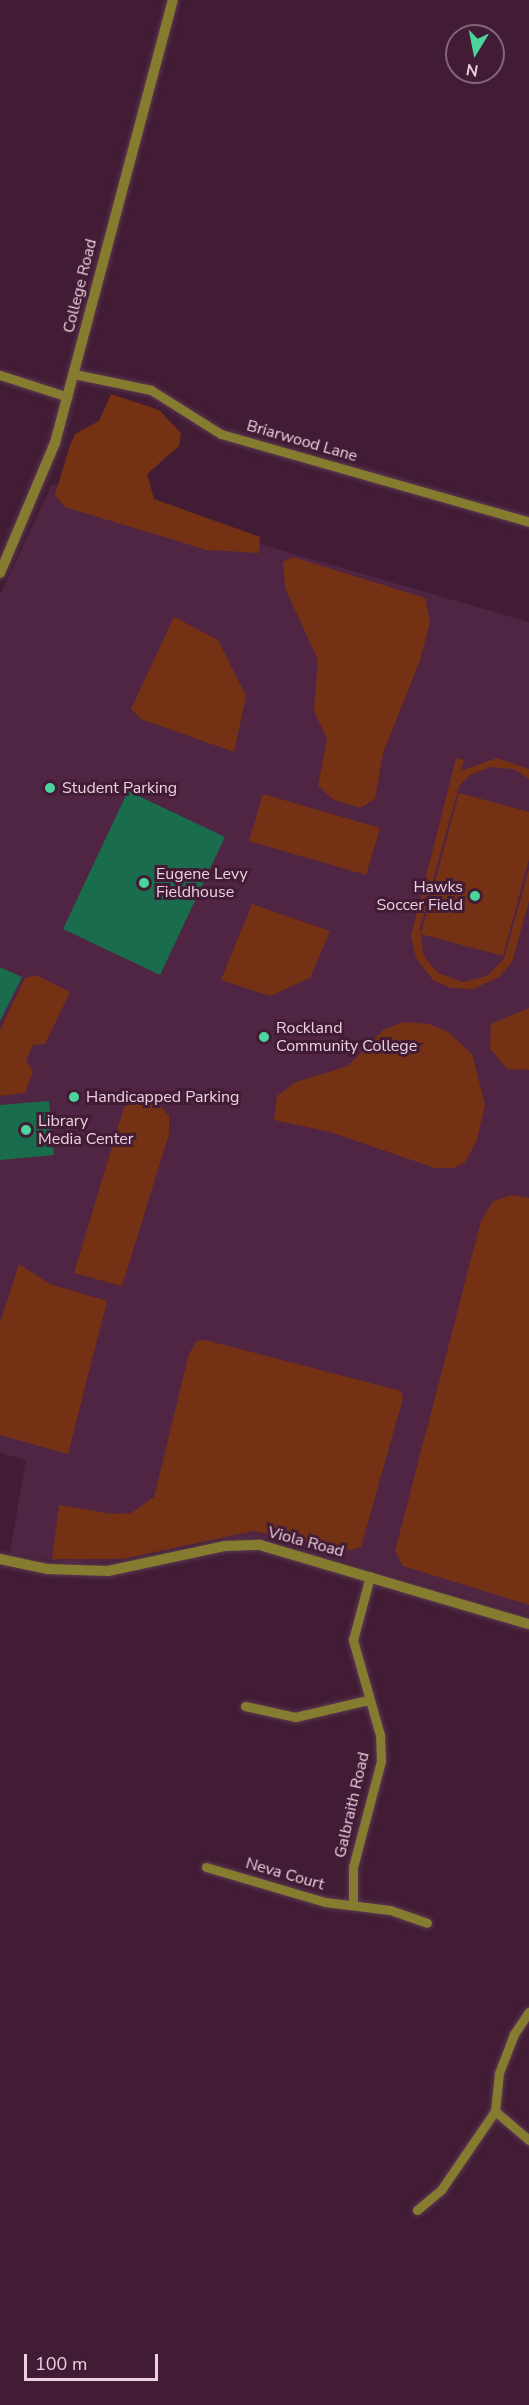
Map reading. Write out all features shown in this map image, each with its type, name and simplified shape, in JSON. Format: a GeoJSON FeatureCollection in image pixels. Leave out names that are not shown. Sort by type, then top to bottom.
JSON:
{"type":"FeatureCollection","features":[{"type":"Feature","properties":{"kind":"street","name":"College Road"},"geometry":{"type":"LineString","coordinates":[[0,573],[36,496],[68,398],[173,0]]}},
{"type":"Feature","properties":{"kind":"street","name":"Briarwood Lane"},"geometry":{"type":"LineString","coordinates":[[74,374],[151,390],[221,434],[529,522]]}},
{"type":"Feature","properties":{"kind":"street"},"geometry":{"type":"LineString","coordinates":[[0,375],[68,398]]}},
{"type":"Feature","properties":{"kind":"street","name":"Viola Road"},"geometry":{"type":"LineString","coordinates":[[0,1559],[48,1569],[108,1570],[225,1546],[260,1545],[529,1624]]}},
{"type":"Feature","properties":{"kind":"street","name":"Galbraith Road"},"geometry":{"type":"LineString","coordinates":[[353,1903],[353,1867],[381,1761],[380,1735],[368,1700],[353,1640],[370,1576]]}},
{"type":"Feature","properties":{"kind":"street"},"geometry":{"type":"LineString","coordinates":[[245,1706],[295,1717],[368,1700]]}},
{"type":"Feature","properties":{"kind":"street","name":"Neva Court"},"geometry":{"type":"LineString","coordinates":[[206,1868],[325,1902],[353,1903],[427,1923]]}},
{"type":"Feature","properties":{"kind":"street"},"geometry":{"type":"LineString","coordinates":[[417,2210],[441,2190],[495,2111],[499,2073],[514,2034],[529,2012]]}},
{"type":"Feature","properties":{"kind":"street"},"geometry":{"type":"LineString","coordinates":[[495,2111],[529,2140]]}},
{"type":"Feature","properties":{"kind":"shaded area"},"geometry":{"type":"Polygon","coordinates":[[[111,394],[159,410],[181,433],[179,446],[147,474],[154,499],[260,537],[259,553],[207,550],[65,507],[55,495],[70,445],[75,434],[99,421],[111,394]]]}},
{"type":"Feature","properties":{"kind":"shaded area","name":"Rockland Community College"},"geometry":{"type":"Polygon","coordinates":[[[52,484],[529,622],[529,1615],[261,1537],[224,1538],[107,1562],[67,1563],[10,1553],[26,1460],[0,1453],[0,595],[52,484]]]}},
{"type":"Feature","properties":{"kind":"shaded area"},"geometry":{"type":"Polygon","coordinates":[[[293,557],[425,598],[430,622],[420,660],[383,753],[375,799],[360,808],[332,799],[318,785],[327,739],[314,711],[318,660],[285,588],[283,562],[293,557]]]}},
{"type":"Feature","properties":{"kind":"shaded area"},"geometry":{"type":"Polygon","coordinates":[[[174,617],[218,640],[246,696],[234,752],[141,719],[131,709],[174,617]]]}},
{"type":"Feature","properties":{"kind":"shaded area"},"geometry":{"type":"Polygon","coordinates":[[[456,758],[464,760],[461,771],[497,758],[529,769],[529,779],[514,769],[490,767],[470,775],[459,786],[420,927],[423,955],[438,973],[463,982],[487,976],[504,959],[529,869],[529,901],[512,962],[499,977],[473,989],[451,988],[433,980],[416,958],[411,936],[456,758]]]}},
{"type":"Feature","properties":{"kind":"shaded area","name":"Hawks Soccer Field"},"geometry":{"type":"Polygon","coordinates":[[[459,793],[529,812],[529,859],[503,956],[421,934],[459,793]]]}},
{"type":"Feature","properties":{"kind":"shaded area"},"geometry":{"type":"Polygon","coordinates":[[[263,794],[380,828],[366,875],[249,841],[263,794]]]}},
{"type":"Feature","properties":{"kind":"shaded area"},"geometry":{"type":"Polygon","coordinates":[[[252,904],[330,931],[310,978],[270,996],[221,980],[252,904]]]}},
{"type":"Feature","properties":{"kind":"shaded area"},"geometry":{"type":"Polygon","coordinates":[[[36,975],[70,992],[45,1044],[33,1045],[26,1061],[33,1071],[25,1093],[0,1096],[0,1030],[25,978],[36,975]]]}},
{"type":"Feature","properties":{"kind":"shaded area"},"geometry":{"type":"Polygon","coordinates":[[[529,1008],[529,1070],[507,1069],[490,1048],[491,1024],[529,1008]]]}},
{"type":"Feature","properties":{"kind":"shaded area"},"geometry":{"type":"Polygon","coordinates":[[[404,1022],[429,1024],[448,1032],[472,1054],[485,1105],[477,1140],[465,1162],[454,1168],[435,1168],[330,1132],[274,1120],[277,1096],[296,1082],[348,1066],[383,1030],[404,1022]]]}},
{"type":"Feature","properties":{"kind":"shaded area"},"geometry":{"type":"Polygon","coordinates":[[[139,1099],[157,1103],[169,1116],[169,1134],[122,1286],[74,1273],[124,1107],[139,1099]]]}},
{"type":"Feature","properties":{"kind":"shaded area"},"geometry":{"type":"Polygon","coordinates":[[[512,1195],[529,1198],[529,1605],[403,1566],[395,1551],[481,1221],[493,1201],[512,1195]]]}},
{"type":"Feature","properties":{"kind":"shaded area"},"geometry":{"type":"Polygon","coordinates":[[[19,1264],[50,1284],[107,1301],[68,1454],[0,1435],[0,1323],[19,1264]]]}},
{"type":"Feature","properties":{"kind":"shaded area"},"geometry":{"type":"Polygon","coordinates":[[[205,1340],[401,1391],[403,1398],[361,1547],[351,1550],[253,1531],[123,1559],[52,1559],[59,1505],[113,1514],[131,1513],[154,1497],[189,1354],[197,1341],[205,1340]]]}},
{"type":"Feature","properties":{"kind":"building","name":"Eugene Levy Fieldhouse"},"geometry":{"type":"Polygon","coordinates":[[[128,791],[225,837],[160,975],[63,929],[128,791]]]}},
{"type":"Feature","properties":{"kind":"building"},"geometry":{"type":"Polygon","coordinates":[[[0,967],[22,977],[0,1021],[0,967]]]}},
{"type":"Feature","properties":{"kind":"building","name":"Library Media Center"},"geometry":{"type":"Polygon","coordinates":[[[49,1101],[54,1155],[0,1160],[0,1105],[49,1101]]]}},
{"type":"Feature","properties":{"kind":"place","name":"Student Parking"},"geometry":{"type":"Point","coordinates":[50,788]}},
{"type":"Feature","properties":{"kind":"place","name":"Eugene Levy Fieldhouse"},"geometry":{"type":"Point","coordinates":[144,883]}},
{"type":"Feature","properties":{"kind":"place","name":"Hawks Soccer Field"},"geometry":{"type":"Point","coordinates":[475,896]}},
{"type":"Feature","properties":{"kind":"place","name":"Rockland Community College"},"geometry":{"type":"Point","coordinates":[264,1037]}},
{"type":"Feature","properties":{"kind":"place","name":"Handicapped Parking"},"geometry":{"type":"Point","coordinates":[74,1097]}},
{"type":"Feature","properties":{"kind":"place","name":"Library Media Center"},"geometry":{"type":"Point","coordinates":[26,1130]}}]}
